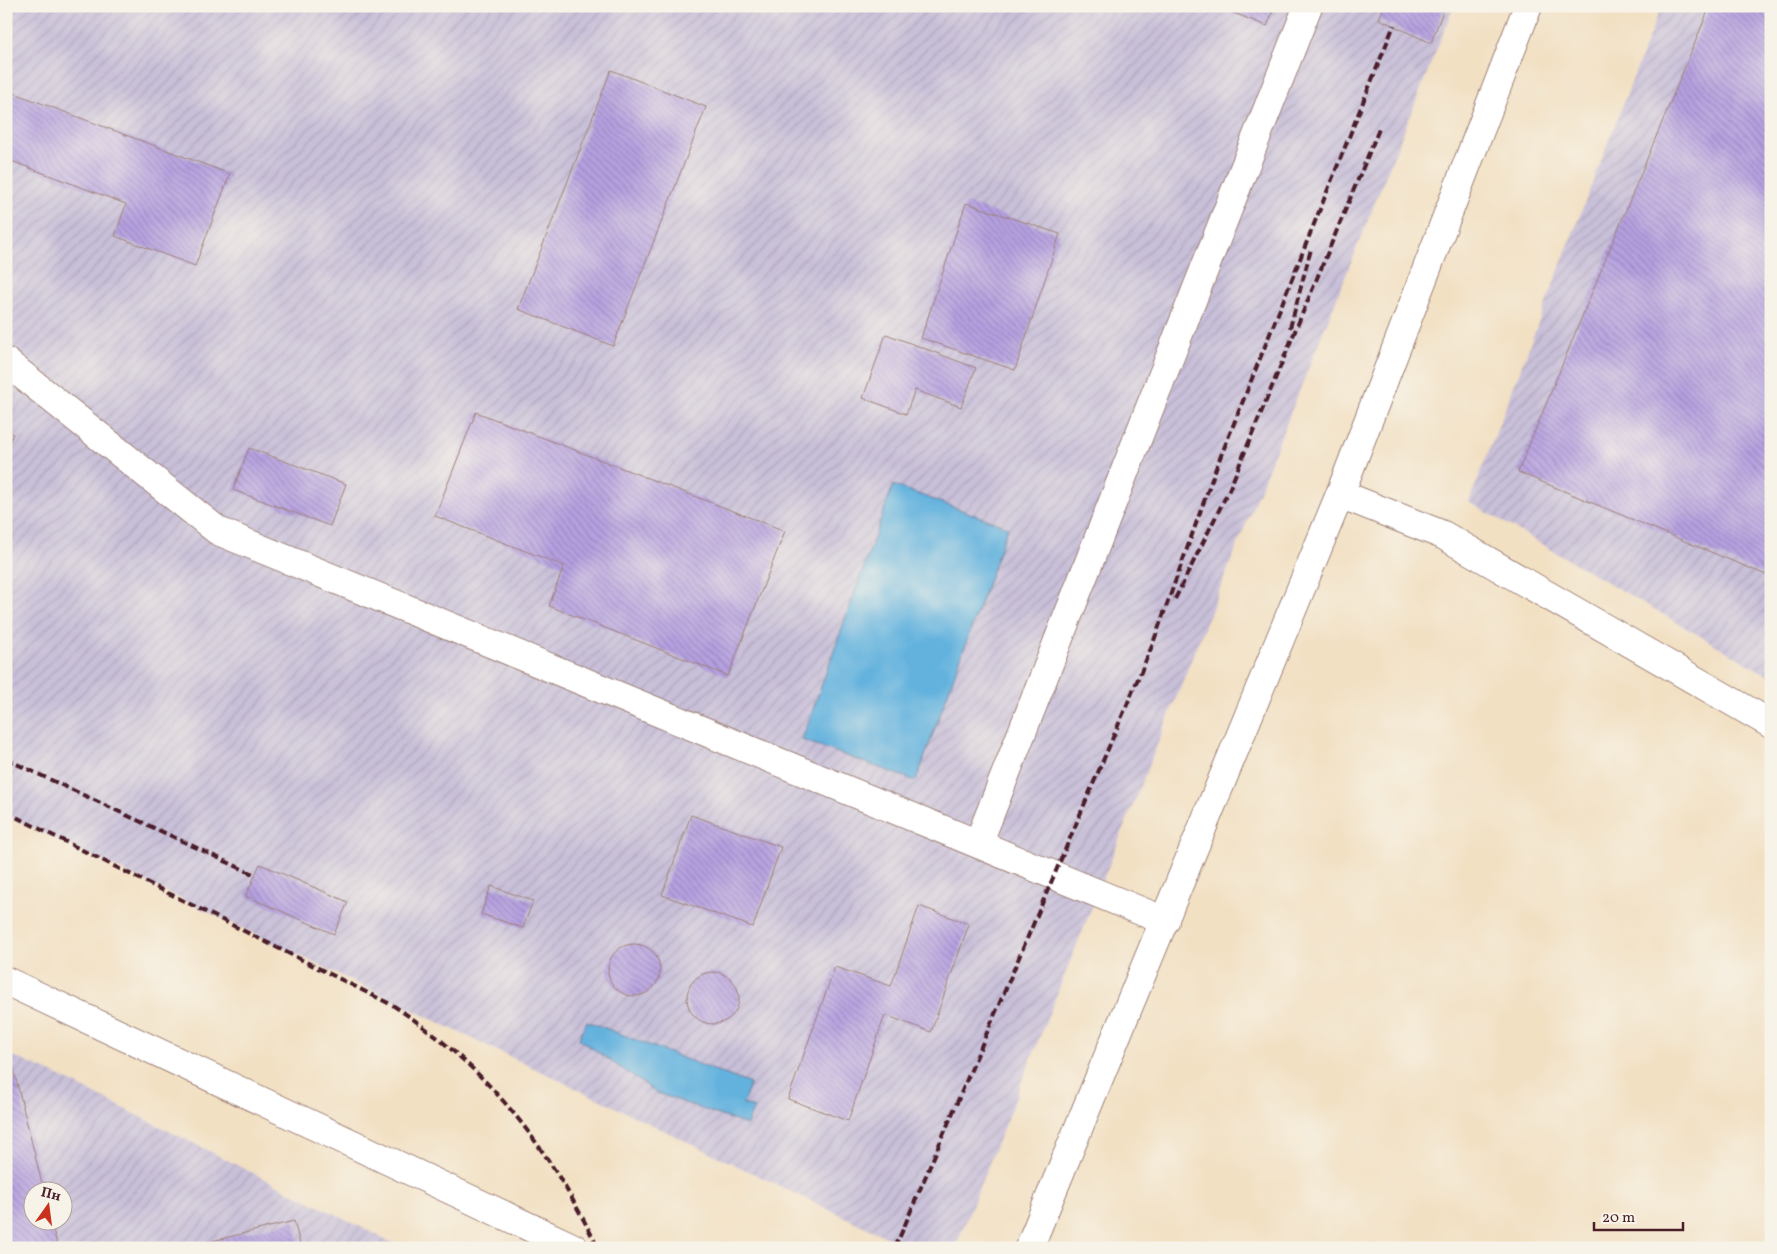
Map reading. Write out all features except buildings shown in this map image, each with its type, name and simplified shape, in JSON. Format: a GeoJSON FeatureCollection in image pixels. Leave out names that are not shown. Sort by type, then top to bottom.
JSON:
{"type":"FeatureCollection","features":[{"type":"Feature","properties":{"kind":"lane"},"geometry":{"type":"LineString","coordinates":[[978,844],[1308,6]]}},
{"type":"Feature","properties":{"kind":"lane"},"geometry":{"type":"LineString","coordinates":[[1029,1248],[1340,494],[1528,6]]}},
{"type":"Feature","properties":{"kind":"lane"},"geometry":{"type":"LineString","coordinates":[[6,362],[218,531],[1165,920]]}},
{"type":"Feature","properties":{"kind":"lane"},"geometry":{"type":"LineString","coordinates":[[1340,494],[1443,535],[1771,724]]}},
{"type":"Feature","properties":{"kind":"lane"},"geometry":{"type":"LineString","coordinates":[[6,981],[574,1248]]}},
{"type":"Feature","properties":{"kind":"shaded area"},"geometry":{"type":"Polygon","coordinates":[[[6,6],[1454,6],[955,1248],[909,1248],[6,815],[6,6]]]}},
{"type":"Feature","properties":{"kind":"shaded area"},"geometry":{"type":"Polygon","coordinates":[[[1661,6],[1771,6],[1771,677],[1469,502],[1661,6]]]}},
{"type":"Feature","properties":{"kind":"shaded area"},"geometry":{"type":"Polygon","coordinates":[[[6,1053],[61,1077],[403,1248],[6,1248],[6,1053]]]}},
{"type":"Feature","properties":{"kind":"water"},"geometry":{"type":"Polygon","coordinates":[[[893,485],[1008,527],[916,781],[802,740],[893,485]]]}},
{"type":"Feature","properties":{"kind":"water"},"geometry":{"type":"Polygon","coordinates":[[[587,1021],[750,1084],[743,1104],[754,1108],[747,1125],[657,1093],[579,1039],[587,1021]]]}},
{"type":"Feature","properties":{"kind":"railway"},"geometry":{"type":"LineString","coordinates":[[895,1248],[1152,646],[1216,468],[1394,25]]}},
{"type":"Feature","properties":{"kind":"railway"},"geometry":{"type":"LineString","coordinates":[[1175,599],[1229,490],[1379,129]]}},
{"type":"Feature","properties":{"kind":"railway"},"geometry":{"type":"LineString","coordinates":[[1290,328],[1311,249]]}},
{"type":"Feature","properties":{"kind":"railway"},"geometry":{"type":"LineString","coordinates":[[6,759],[255,875]]}},
{"type":"Feature","properties":{"kind":"railway"},"geometry":{"type":"LineString","coordinates":[[6,812],[394,1006],[428,1030],[487,1083],[513,1112],[537,1143],[558,1176],[598,1248]]}}]}
